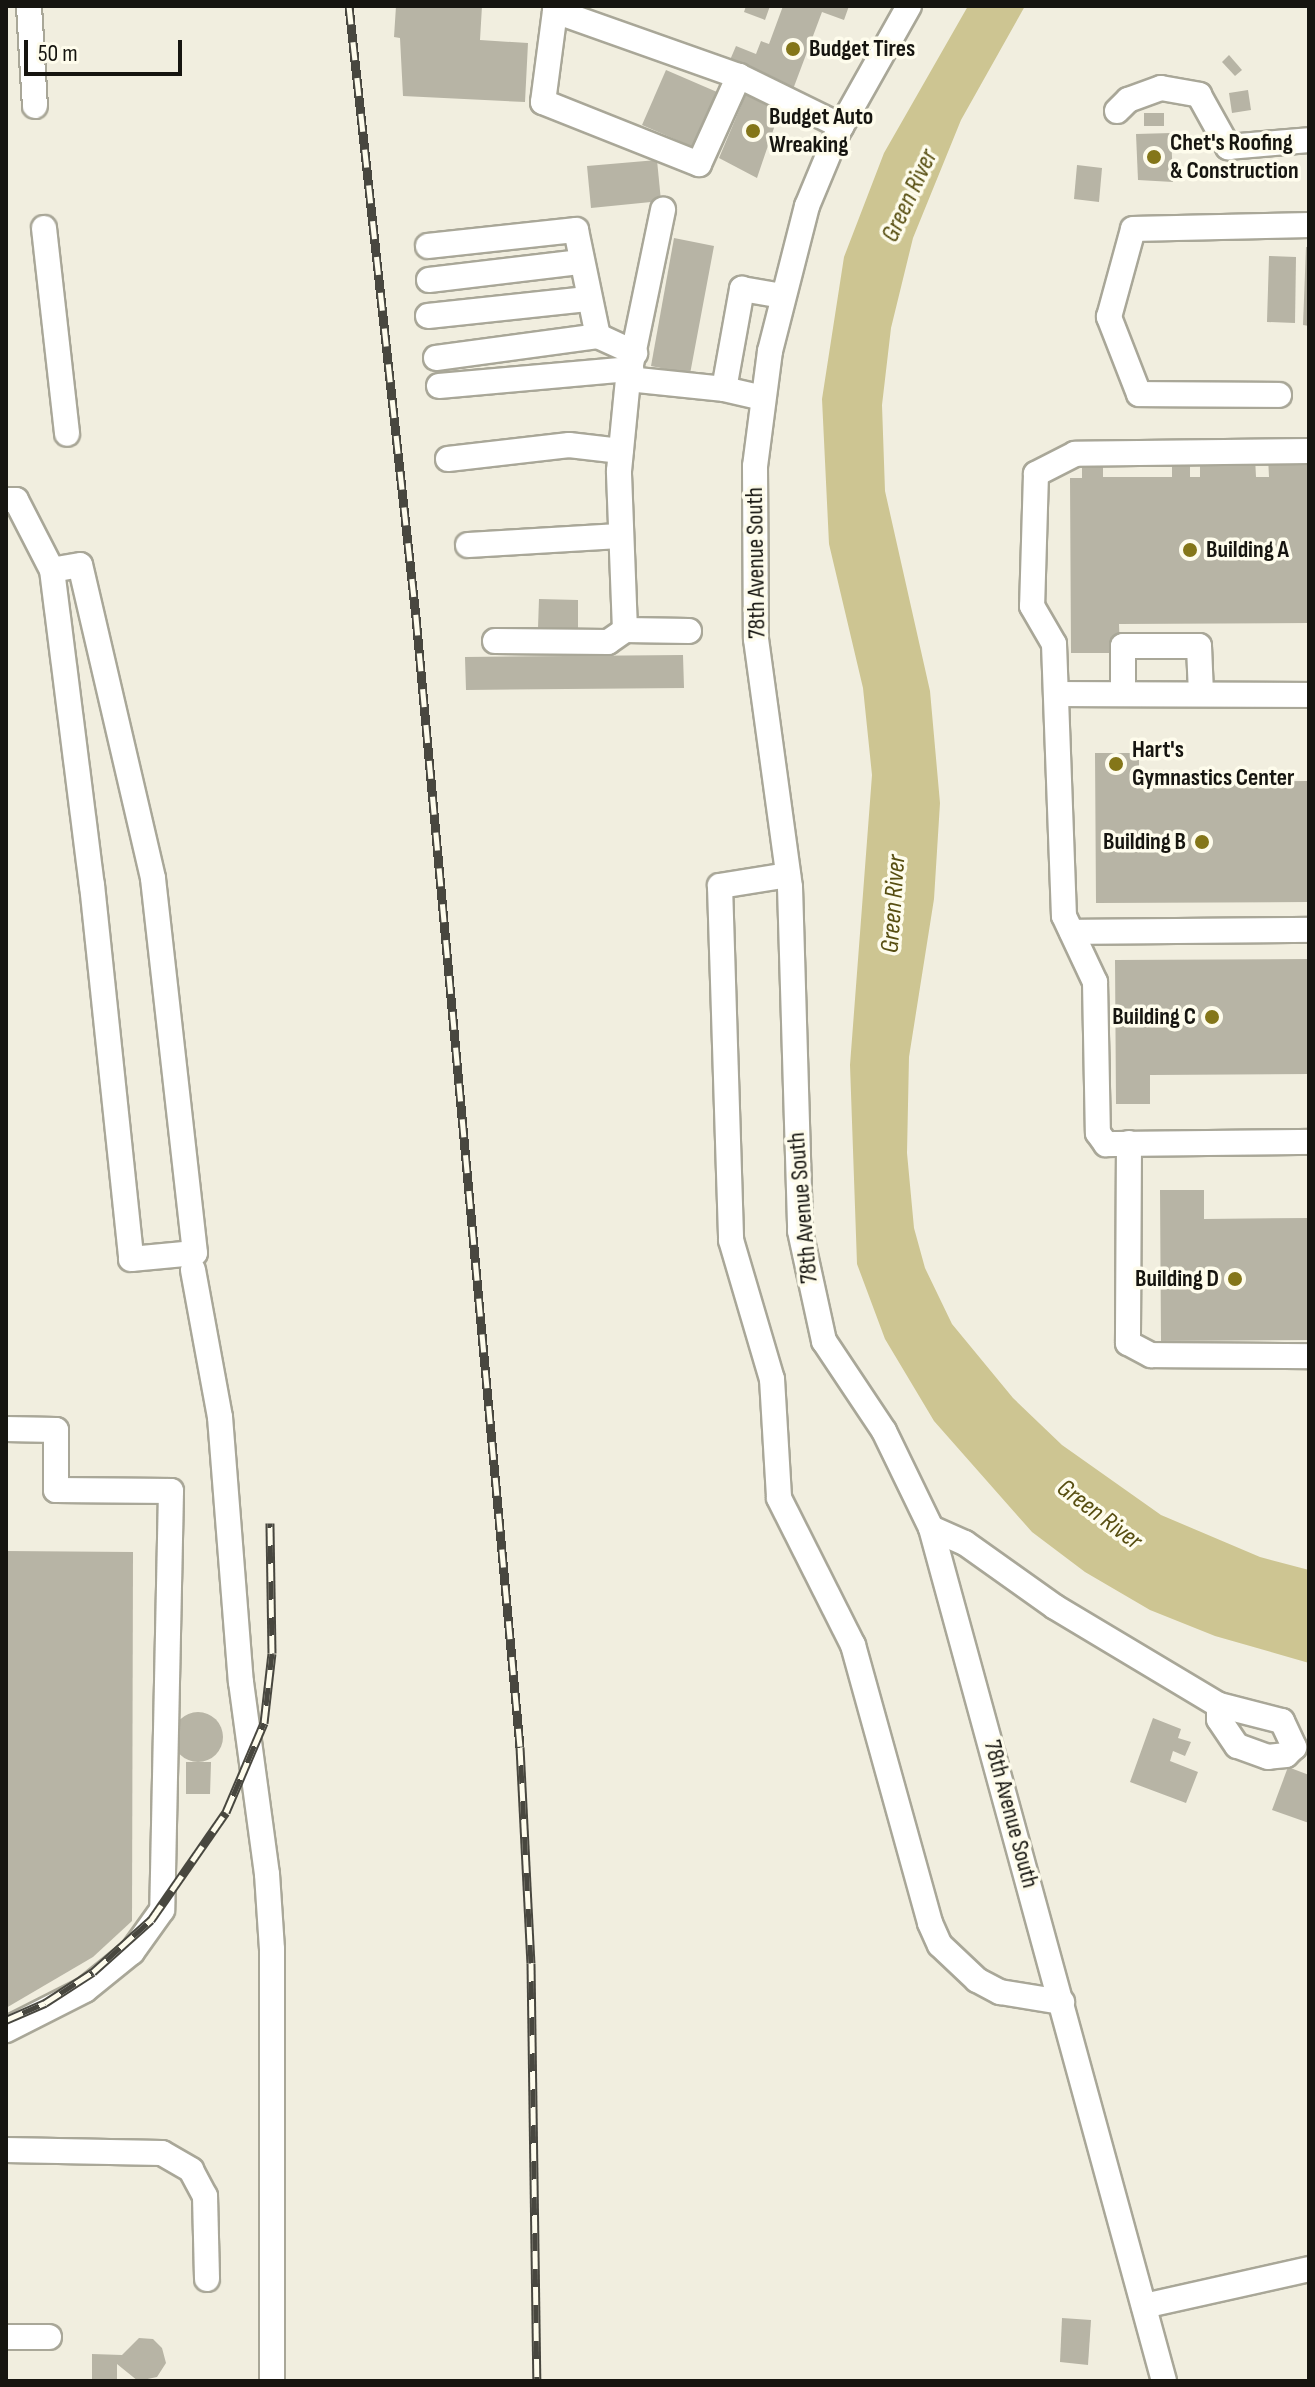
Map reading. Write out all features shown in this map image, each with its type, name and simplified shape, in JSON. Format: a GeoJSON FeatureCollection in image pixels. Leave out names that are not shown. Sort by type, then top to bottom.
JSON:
{"type":"FeatureCollection","features":[{"type":"Feature","properties":{"kind":"street"},"geometry":{"type":"LineString","coordinates":[[29,6],[35,106]]}},
{"type":"Feature","properties":{"kind":"street","name":"78th Avenue South"},"geometry":{"type":"LineString","coordinates":[[909,6],[841,126],[807,206],[782,296],[763,398],[755,466],[755,613],[788,875],[796,1185],[813,1310],[824,1341],[909,1476],[931,1528],[1164,2381]]}},
{"type":"Feature","properties":{"kind":"street"},"geometry":{"type":"LineString","coordinates":[[739,76],[699,164],[543,102],[556,9],[739,76],[841,126]]}},
{"type":"Feature","properties":{"kind":"street"},"geometry":{"type":"LineString","coordinates":[[1117,111],[1128,100],[1161,88],[1199,95],[1228,147],[1309,140]]}},
{"type":"Feature","properties":{"kind":"street"},"geometry":{"type":"LineString","coordinates":[[625,630],[620,536],[621,451],[631,367],[663,210]]}},
{"type":"Feature","properties":{"kind":"street"},"geometry":{"type":"LineString","coordinates":[[1279,395],[1139,394],[1109,317],[1133,229],[1309,225]]}},
{"type":"Feature","properties":{"kind":"street"},"geometry":{"type":"LineString","coordinates":[[44,228],[67,434]]}},
{"type":"Feature","properties":{"kind":"street"},"geometry":{"type":"LineString","coordinates":[[428,246],[576,230],[587,299],[598,336],[631,367]]}},
{"type":"Feature","properties":{"kind":"street"},"geometry":{"type":"LineString","coordinates":[[429,280],[581,262]]}},
{"type":"Feature","properties":{"kind":"street"},"geometry":{"type":"LineString","coordinates":[[724,389],[742,289],[782,296]]}},
{"type":"Feature","properties":{"kind":"street"},"geometry":{"type":"LineString","coordinates":[[428,316],[587,299]]}},
{"type":"Feature","properties":{"kind":"street"},"geometry":{"type":"LineString","coordinates":[[436,358],[598,336]]}},
{"type":"Feature","properties":{"kind":"street"},"geometry":{"type":"LineString","coordinates":[[439,386],[631,367],[763,398]]}},
{"type":"Feature","properties":{"kind":"street"},"geometry":{"type":"LineString","coordinates":[[448,459],[569,445],[621,451]]}},
{"type":"Feature","properties":{"kind":"street"},"geometry":{"type":"LineString","coordinates":[[1309,451],[1075,454],[1036,474],[1032,606],[1054,644],[1054,684],[1060,694],[1063,897],[1072,932],[1095,982],[1098,1133],[1106,1144],[1309,1142]]}},
{"type":"Feature","properties":{"kind":"street"},"geometry":{"type":"LineString","coordinates":[[6,500],[16,500],[52,570],[92,885],[131,1259],[195,1253],[153,878],[80,565],[52,570]]}},
{"type":"Feature","properties":{"kind":"street"},"geometry":{"type":"LineString","coordinates":[[468,545],[620,536]]}},
{"type":"Feature","properties":{"kind":"street"},"geometry":{"type":"LineString","coordinates":[[495,641],[608,642],[625,630],[689,631]]}},
{"type":"Feature","properties":{"kind":"street"},"geometry":{"type":"LineString","coordinates":[[1123,694],[1123,646],[1199,646],[1201,694]]}},
{"type":"Feature","properties":{"kind":"street"},"geometry":{"type":"LineString","coordinates":[[1060,694],[1309,695]]}},
{"type":"Feature","properties":{"kind":"street"},"geometry":{"type":"LineString","coordinates":[[788,875],[720,886],[731,1240],[772,1379],[779,1498],[853,1645],[930,1923],[940,1945],[977,1980],[1000,1992],[1062,2002]]}},
{"type":"Feature","properties":{"kind":"street"},"geometry":{"type":"LineString","coordinates":[[1072,932],[1309,930]]}},
{"type":"Feature","properties":{"kind":"street"},"geometry":{"type":"LineString","coordinates":[[1129,1143],[1128,1343],[1151,1355],[1309,1356]]}},
{"type":"Feature","properties":{"kind":"street"},"geometry":{"type":"LineString","coordinates":[[193,1270],[220,1417],[242,1694],[267,1874],[272,2381]]}},
{"type":"Feature","properties":{"kind":"street"},"geometry":{"type":"LineString","coordinates":[[6,1429],[56,1430],[56,1490],[171,1491],[162,1910],[132,1952],[85,1990],[6,2030]]}},
{"type":"Feature","properties":{"kind":"street"},"geometry":{"type":"LineString","coordinates":[[931,1528],[965,1543],[1055,1607],[1219,1705]]}},
{"type":"Feature","properties":{"kind":"street"},"geometry":{"type":"LineString","coordinates":[[6,2150],[162,2153],[191,2170],[205,2196],[207,2279]]}},
{"type":"Feature","properties":{"kind":"street"},"geometry":{"type":"LineString","coordinates":[[1144,2306],[1309,2269]]}},
{"type":"Feature","properties":{"kind":"street"},"geometry":{"type":"LineString","coordinates":[[6,2337],[49,2337]]}},
{"type":"Feature","properties":{"kind":"water","name":"Green River"},"geometry":{"type":"Polygon","coordinates":[[[968,6],[1025,6],[961,120],[913,238],[891,328],[882,405],[885,491],[930,691],[940,803],[934,899],[909,1057],[907,1153],[914,1228],[925,1268],[952,1324],[1013,1398],[1062,1445],[1161,1515],[1260,1557],[1309,1570],[1309,1663],[1215,1636],[1150,1610],[1085,1572],[1032,1532],[934,1421],[885,1339],[857,1264],[850,1065],[872,775],[863,688],[829,544],[822,399],[844,257],[884,153],[968,6]]]}},
{"type":"Feature","properties":{"kind":"building"},"geometry":{"type":"Polygon","coordinates":[[[396,6],[482,6],[480,40],[528,43],[525,102],[403,96],[400,38],[394,37],[396,6]]]}},
{"type":"Feature","properties":{"kind":"building"},"geometry":{"type":"Polygon","coordinates":[[[746,6],[770,6],[765,20],[744,12],[746,6]]]}},
{"type":"Feature","properties":{"kind":"building"},"geometry":{"type":"Polygon","coordinates":[[[783,6],[849,6],[844,20],[822,12],[792,92],[727,67],[736,46],[756,54],[761,41],[769,44],[783,6]]]}},
{"type":"Feature","properties":{"kind":"building"},"geometry":{"type":"Polygon","coordinates":[[[1229,55],[1242,70],[1235,76],[1222,62],[1229,55]]]}},
{"type":"Feature","properties":{"kind":"building"},"geometry":{"type":"Polygon","coordinates":[[[666,70],[717,92],[693,147],[642,125],[666,70]]]}},
{"type":"Feature","properties":{"kind":"building"},"geometry":{"type":"Polygon","coordinates":[[[749,87],[792,113],[786,127],[776,122],[757,178],[719,158],[749,87]]]}},
{"type":"Feature","properties":{"kind":"building"},"geometry":{"type":"Polygon","coordinates":[[[1248,90],[1251,110],[1232,113],[1229,93],[1248,90]]]}},
{"type":"Feature","properties":{"kind":"building"},"geometry":{"type":"Polygon","coordinates":[[[1144,113],[1164,113],[1164,126],[1144,126],[1144,113]]]}},
{"type":"Feature","properties":{"kind":"building","name":"Chet's Roofing & Construction"},"geometry":{"type":"Polygon","coordinates":[[[1171,133],[1173,182],[1138,180],[1136,134],[1171,133]]]}},
{"type":"Feature","properties":{"kind":"building"},"geometry":{"type":"Polygon","coordinates":[[[657,160],[661,201],[591,208],[587,166],[657,160]]]}},
{"type":"Feature","properties":{"kind":"building"},"geometry":{"type":"Polygon","coordinates":[[[1077,165],[1102,168],[1099,202],[1074,199],[1077,165]]]}},
{"type":"Feature","properties":{"kind":"building"},"geometry":{"type":"Polygon","coordinates":[[[674,238],[714,246],[690,374],[651,366],[674,238]]]}},
{"type":"Feature","properties":{"kind":"building"},"geometry":{"type":"Polygon","coordinates":[[[1306,247],[1309,247],[1309,326],[1303,325],[1306,247]]]}},
{"type":"Feature","properties":{"kind":"building"},"geometry":{"type":"Polygon","coordinates":[[[1269,256],[1296,257],[1295,323],[1267,322],[1269,256]]]}},
{"type":"Feature","properties":{"kind":"building","name":"Building A"},"geometry":{"type":"Polygon","coordinates":[[[1172,457],[1190,457],[1190,477],[1200,477],[1200,462],[1255,457],[1256,477],[1269,477],[1268,457],[1309,457],[1309,623],[1119,624],[1120,653],[1071,653],[1070,478],[1082,478],[1082,461],[1103,461],[1103,477],[1172,477],[1172,457]]]}},
{"type":"Feature","properties":{"kind":"building"},"geometry":{"type":"Polygon","coordinates":[[[539,599],[578,600],[578,628],[538,628],[539,599]]]}},
{"type":"Feature","properties":{"kind":"building"},"geometry":{"type":"Polygon","coordinates":[[[683,655],[684,688],[466,690],[465,657],[683,655]]]}},
{"type":"Feature","properties":{"kind":"building","name":"Building B"},"geometry":{"type":"Polygon","coordinates":[[[1095,753],[1139,753],[1139,782],[1309,781],[1309,902],[1096,903],[1095,753]]]}},
{"type":"Feature","properties":{"kind":"building","name":"Building C"},"geometry":{"type":"Polygon","coordinates":[[[1309,959],[1309,1074],[1150,1075],[1150,1104],[1116,1104],[1115,960],[1309,959]]]}},
{"type":"Feature","properties":{"kind":"building","name":"Building D"},"geometry":{"type":"Polygon","coordinates":[[[1160,1190],[1204,1190],[1204,1219],[1309,1218],[1309,1340],[1161,1341],[1160,1190]]]}},
{"type":"Feature","properties":{"kind":"building"},"geometry":{"type":"Polygon","coordinates":[[[6,1551],[133,1552],[132,1921],[93,1957],[6,2008],[6,1551]]]}},
{"type":"Feature","properties":{"kind":"building"},"geometry":{"type":"Polygon","coordinates":[[[198,1712],[215,1720],[223,1737],[215,1754],[198,1762],[181,1754],[173,1737],[181,1720],[198,1712]]]}},
{"type":"Feature","properties":{"kind":"building"},"geometry":{"type":"Polygon","coordinates":[[[1153,1718],[1181,1729],[1178,1738],[1191,1742],[1185,1756],[1173,1751],[1170,1761],[1198,1772],[1186,1803],[1130,1782],[1153,1718]]]}},
{"type":"Feature","properties":{"kind":"building"},"geometry":{"type":"Polygon","coordinates":[[[186,1762],[211,1762],[210,1794],[186,1794],[186,1762]]]}},
{"type":"Feature","properties":{"kind":"building"},"geometry":{"type":"Polygon","coordinates":[[[1288,1767],[1309,1775],[1309,1823],[1272,1810],[1288,1767]]]}},
{"type":"Feature","properties":{"kind":"building"},"geometry":{"type":"Polygon","coordinates":[[[1062,2318],[1091,2320],[1088,2365],[1060,2362],[1062,2318]]]}},
{"type":"Feature","properties":{"kind":"building"},"geometry":{"type":"Polygon","coordinates":[[[139,2338],[153,2339],[162,2348],[166,2363],[157,2377],[138,2381],[117,2364],[117,2379],[92,2379],[92,2354],[122,2355],[139,2338]]]}},
{"type":"Feature","properties":{"kind":"railway"},"geometry":{"type":"LineString","coordinates":[[349,6],[416,617],[520,1747],[531,1963],[537,2381]]}},
{"type":"Feature","properties":{"kind":"railway"},"geometry":{"type":"LineString","coordinates":[[6,2020],[45,2003],[93,1972],[151,1920],[226,1812],[264,1723],[272,1653],[270,1523]]}},
{"type":"Feature","properties":{"kind":"place","name":"Budget Tires"},"geometry":{"type":"Point","coordinates":[793,49]}},
{"type":"Feature","properties":{"kind":"place","name":"Budget Auto Wreaking"},"geometry":{"type":"Point","coordinates":[753,131]}},
{"type":"Feature","properties":{"kind":"place","name":"Chet's Roofing & Construction"},"geometry":{"type":"Point","coordinates":[1154,157]}},
{"type":"Feature","properties":{"kind":"place","name":"Building A"},"geometry":{"type":"Point","coordinates":[1190,550]}},
{"type":"Feature","properties":{"kind":"place","name":"Hart's Gymnastics Center"},"geometry":{"type":"Point","coordinates":[1116,764]}},
{"type":"Feature","properties":{"kind":"place","name":"Building B"},"geometry":{"type":"Point","coordinates":[1202,842]}},
{"type":"Feature","properties":{"kind":"place","name":"Building C"},"geometry":{"type":"Point","coordinates":[1212,1017]}},
{"type":"Feature","properties":{"kind":"place","name":"Building D"},"geometry":{"type":"Point","coordinates":[1235,1279]}}]}
